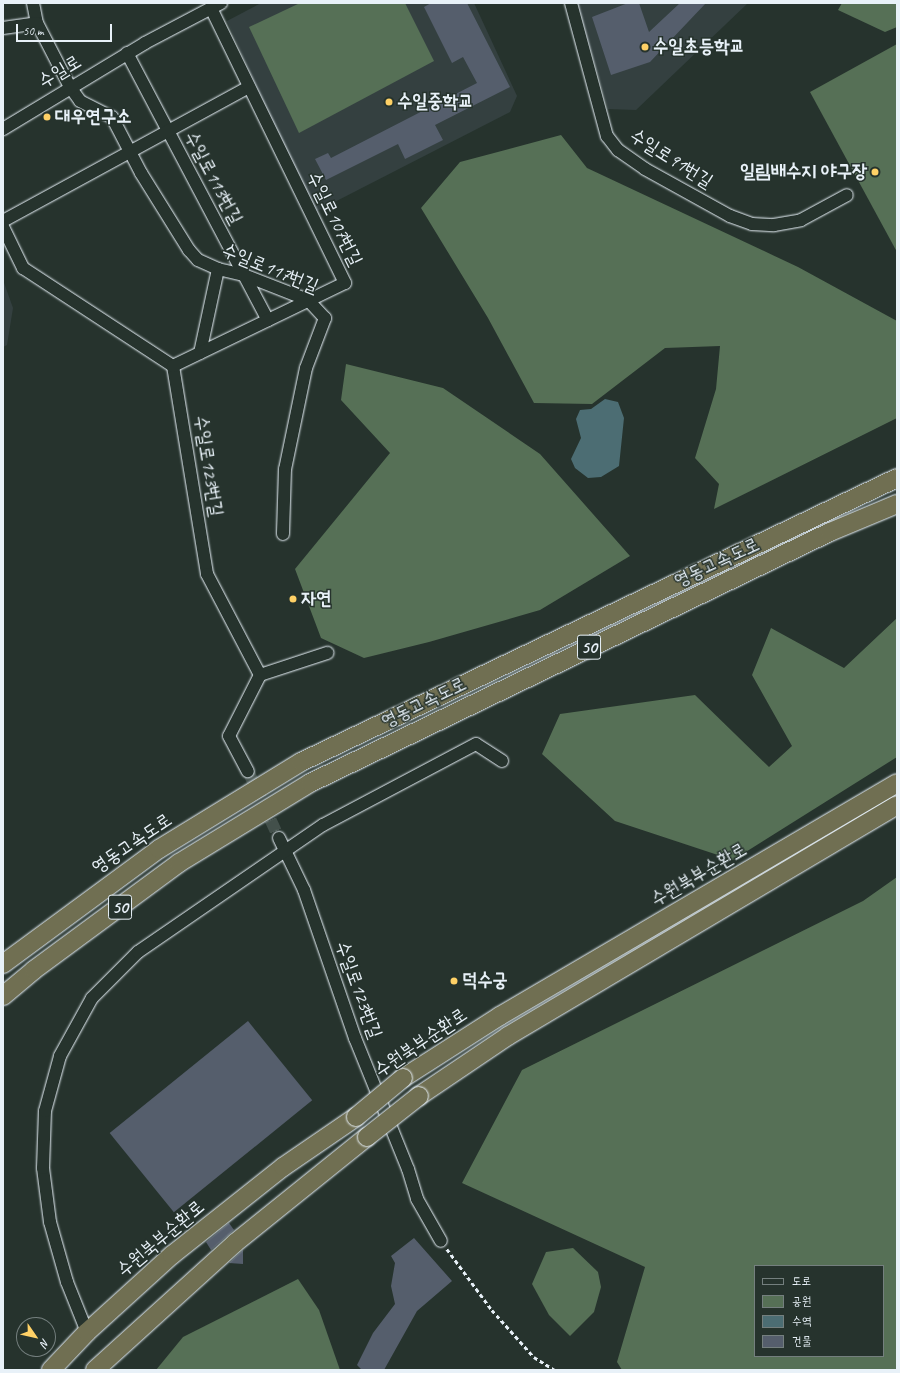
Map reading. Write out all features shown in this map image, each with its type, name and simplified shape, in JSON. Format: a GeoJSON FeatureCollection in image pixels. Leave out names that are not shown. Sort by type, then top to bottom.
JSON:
{"type":"FeatureCollection","features":[{"type":"Feature","properties":{"kind":"highway","name":"영동고속도로"},"geometry":{"type":"LineString","coordinates":[[3,964],[24,946],[159,849],[301,762],[897,478]]}},
{"type":"Feature","properties":{"kind":"highway","name":"영동고속도로"},"geometry":{"type":"LineString","coordinates":[[3,996],[34,970],[179,864],[310,783],[808,542],[897,504]]}},
{"type":"Feature","properties":{"kind":"highway","name":"수원북부순환로"},"geometry":{"type":"LineString","coordinates":[[51,1370],[87,1332],[210,1224],[283,1167],[356,1117],[403,1078],[500,1016],[897,784]]}},
{"type":"Feature","properties":{"kind":"highway"},"geometry":{"type":"LineString","coordinates":[[95,1370],[235,1243],[420,1096],[508,1036],[897,805]]}},
{"type":"Feature","properties":{"kind":"street","name":"수일로117번길"},"geometry":{"type":"LineString","coordinates":[[33,3],[37,23],[70,87],[80,101],[112,117],[130,152],[189,250],[198,260],[218,269],[244,275],[308,300],[325,318],[306,368],[285,470],[283,534]]}},
{"type":"Feature","properties":{"kind":"street","name":"수일로91번길"},"geometry":{"type":"LineString","coordinates":[[570,3],[607,136],[623,154],[730,216],[752,224],[774,225],[801,220],[847,195]]}},
{"type":"Feature","properties":{"kind":"street","name":"수일로"},"geometry":{"type":"LineString","coordinates":[[3,128],[127,53],[216,6]]}},
{"type":"Feature","properties":{"kind":"street","name":"수일로107번길"},"geometry":{"type":"LineString","coordinates":[[173,366],[344,283],[249,87],[216,6]]}},
{"type":"Feature","properties":{"kind":"street"},"geometry":{"type":"LineString","coordinates":[[3,28],[37,23]]}},
{"type":"Feature","properties":{"kind":"street","name":"수일로113번길"},"geometry":{"type":"LineString","coordinates":[[127,53],[268,320]]}},
{"type":"Feature","properties":{"kind":"street"},"geometry":{"type":"LineString","coordinates":[[3,220],[249,87]]}},
{"type":"Feature","properties":{"kind":"street"},"geometry":{"type":"LineString","coordinates":[[3,227],[23,268],[173,366]]}},
{"type":"Feature","properties":{"kind":"street"},"geometry":{"type":"LineString","coordinates":[[200,353],[218,269]]}},
{"type":"Feature","properties":{"kind":"street","name":"수일로123번길"},"geometry":{"type":"LineString","coordinates":[[173,366],[207,574],[260,675]]}},
{"type":"Feature","properties":{"kind":"street"},"geometry":{"type":"LineString","coordinates":[[248,771],[229,736],[260,675],[327,653]]}},
{"type":"Feature","properties":{"kind":"street"},"geometry":{"type":"LineString","coordinates":[[87,1332],[67,1282],[50,1222],[43,1168],[45,1111],[60,1056],[92,998],[138,952],[323,825],[465,748],[476,744],[502,761]]}},
{"type":"Feature","properties":{"kind":"street","name":"수일로123번길"},"geometry":{"type":"LineString","coordinates":[[279,838],[304,890],[417,1199],[441,1241]]}},
{"type":"Feature","properties":{"kind":"path"},"geometry":{"type":"LineString","coordinates":[[441,1241],[492,1310],[534,1357],[555,1370]]}},
{"type":"Feature","properties":{"kind":"shaded area","name":"수일중학교"},"geometry":{"type":"Polygon","coordinates":[[[261,3],[474,3],[517,96],[510,112],[317,211],[286,152],[227,21],[261,3]]]}},
{"type":"Feature","properties":{"kind":"shaded area","name":"수일초등학교"},"geometry":{"type":"Polygon","coordinates":[[[577,3],[748,3],[636,110],[608,109],[577,3]]]}},
{"type":"Feature","properties":{"kind":"shaded area"},"geometry":{"type":"Polygon","coordinates":[[[3,280],[13,308],[7,345],[3,347],[3,280]]]}},
{"type":"Feature","properties":{"kind":"green space"},"geometry":{"type":"Polygon","coordinates":[[[300,3],[405,3],[434,61],[299,133],[249,27],[300,3]]]}},
{"type":"Feature","properties":{"kind":"green space"},"geometry":{"type":"Polygon","coordinates":[[[842,3],[897,3],[897,27],[885,32],[838,10],[842,3]]]}},
{"type":"Feature","properties":{"kind":"green space","name":"일림배수지 야구장"},"geometry":{"type":"Polygon","coordinates":[[[897,44],[897,252],[810,92],[897,44]]]}},
{"type":"Feature","properties":{"kind":"green space"},"geometry":{"type":"Polygon","coordinates":[[[561,135],[587,168],[798,267],[897,321],[897,418],[714,509],[719,484],[695,458],[716,389],[720,346],[665,348],[592,404],[534,403],[488,318],[421,208],[460,162],[561,135]]]}},
{"type":"Feature","properties":{"kind":"green space"},"geometry":{"type":"Polygon","coordinates":[[[346,364],[443,388],[540,454],[630,556],[540,610],[429,642],[364,658],[321,638],[295,569],[390,453],[341,400],[346,364]]]}},
{"type":"Feature","properties":{"kind":"green space"},"geometry":{"type":"Polygon","coordinates":[[[897,618],[897,757],[733,860],[615,821],[542,754],[560,714],[695,695],[769,767],[792,746],[752,675],[771,628],[844,668],[897,618]]]}},
{"type":"Feature","properties":{"kind":"green space"},"geometry":{"type":"Polygon","coordinates":[[[897,877],[897,1370],[622,1370],[617,1362],[645,1267],[462,1183],[522,1070],[863,901],[897,877]]]}},
{"type":"Feature","properties":{"kind":"green space"},"geometry":{"type":"Polygon","coordinates":[[[573,1248],[598,1272],[601,1287],[594,1312],[570,1336],[549,1315],[532,1284],[546,1252],[573,1248]]]}},
{"type":"Feature","properties":{"kind":"green space"},"geometry":{"type":"Polygon","coordinates":[[[298,1279],[319,1310],[340,1370],[156,1370],[183,1337],[298,1279]]]}},
{"type":"Feature","properties":{"kind":"water"},"geometry":{"type":"Polygon","coordinates":[[[605,399],[618,402],[624,418],[619,466],[601,477],[588,478],[575,468],[571,459],[581,438],[576,419],[580,410],[591,409],[605,399]]]}},
{"type":"Feature","properties":{"kind":"building"},"geometry":{"type":"Polygon","coordinates":[[[431,3],[467,3],[510,87],[435,125],[443,140],[405,159],[398,144],[326,180],[315,159],[328,153],[331,158],[477,83],[463,57],[452,63],[424,7],[431,3]]]}},
{"type":"Feature","properties":{"kind":"building"},"geometry":{"type":"Polygon","coordinates":[[[628,3],[639,3],[649,32],[680,3],[706,3],[650,62],[611,75],[592,17],[628,3]]]}},
{"type":"Feature","properties":{"kind":"building"},"geometry":{"type":"Polygon","coordinates":[[[248,1021],[312,1100],[174,1212],[110,1133],[248,1021]]]}},
{"type":"Feature","properties":{"kind":"building"},"geometry":{"type":"Polygon","coordinates":[[[229,1223],[234,1230],[211,1250],[206,1242],[229,1223]]]}},
{"type":"Feature","properties":{"kind":"building"},"geometry":{"type":"Polygon","coordinates":[[[414,1238],[452,1281],[417,1311],[384,1370],[362,1370],[357,1365],[373,1333],[395,1304],[391,1286],[395,1263],[391,1256],[414,1238]]]}},
{"type":"Feature","properties":{"kind":"building"},"geometry":{"type":"Polygon","coordinates":[[[243,1250],[243,1264],[229,1263],[242,1251],[243,1250]]]}},
{"type":"Feature","properties":{"kind":"tunnel"},"geometry":{"type":"LineString","coordinates":[[248,771],[279,838]]}},
{"type":"Feature","properties":{"kind":"place","name":"수일초등학교"},"geometry":{"type":"Point","coordinates":[645,47]}},
{"type":"Feature","properties":{"kind":"place","name":"수일중학교"},"geometry":{"type":"Point","coordinates":[389,102]}},
{"type":"Feature","properties":{"kind":"place","name":"대우연구소"},"geometry":{"type":"Point","coordinates":[47,117]}},
{"type":"Feature","properties":{"kind":"place","name":"일림배수지 야구장"},"geometry":{"type":"Point","coordinates":[875,172]}},
{"type":"Feature","properties":{"kind":"place","name":"자연"},"geometry":{"type":"Point","coordinates":[293,599]}},
{"type":"Feature","properties":{"kind":"place","name":"덕수궁"},"geometry":{"type":"Point","coordinates":[454,981]}}]}
